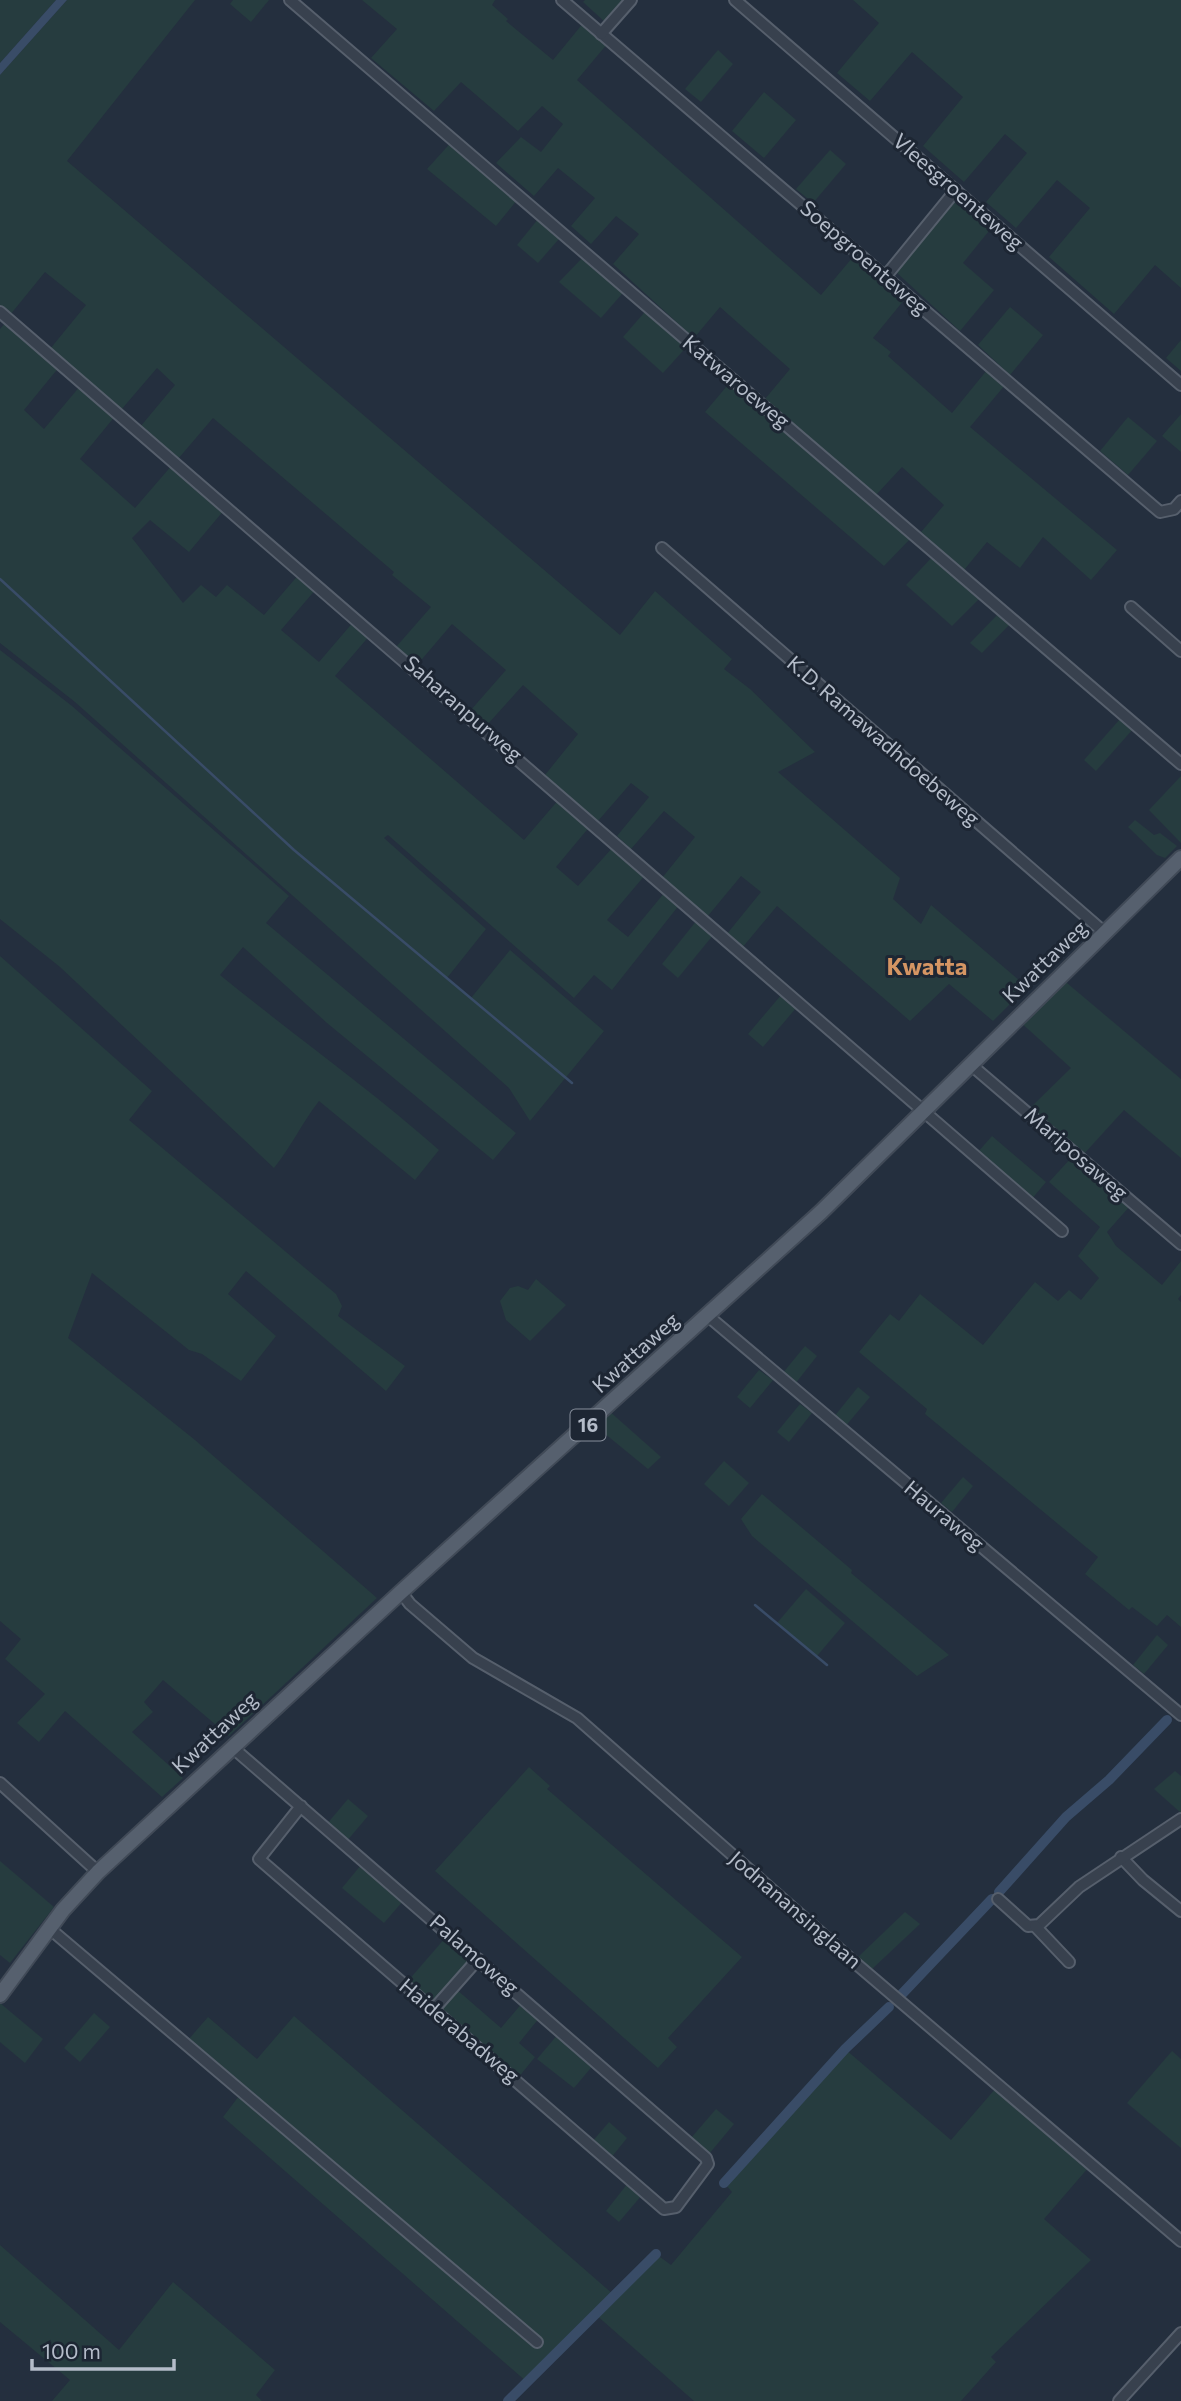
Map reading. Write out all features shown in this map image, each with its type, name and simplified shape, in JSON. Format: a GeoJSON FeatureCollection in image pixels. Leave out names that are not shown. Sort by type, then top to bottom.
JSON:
{"type":"FeatureCollection","features":[{"type":"Feature","properties":{"kind":"main road","name":"Kwattaweg"},"geometry":{"type":"LineString","coordinates":[[0,1995],[49,1928],[98,1872],[232,1746],[821,1212],[1181,858]]}},
{"type":"Feature","properties":{"kind":"street","name":"Katwaroeweg"},"geometry":{"type":"LineString","coordinates":[[290,0],[1181,764]]}},
{"type":"Feature","properties":{"kind":"street","name":"Soepgroenteweg"},"geometry":{"type":"LineString","coordinates":[[562,0],[1160,512],[1167,513],[1181,501]]}},
{"type":"Feature","properties":{"kind":"street"},"geometry":{"type":"LineString","coordinates":[[601,34],[631,0]]}},
{"type":"Feature","properties":{"kind":"street","name":"Vleesgroenteweg"},"geometry":{"type":"LineString","coordinates":[[735,0],[1181,385]]}},
{"type":"Feature","properties":{"kind":"street"},"geometry":{"type":"LineString","coordinates":[[885,277],[956,190]]}},
{"type":"Feature","properties":{"kind":"street","name":"Saharanpurweg"},"geometry":{"type":"LineString","coordinates":[[0,312],[1062,1231]]}},
{"type":"Feature","properties":{"kind":"street","name":"K.D. Ramawadhdoebeweg"},"geometry":{"type":"LineString","coordinates":[[662,548],[1105,933]]}},
{"type":"Feature","properties":{"kind":"street"},"geometry":{"type":"LineString","coordinates":[[1132,607],[1181,650]]}},
{"type":"Feature","properties":{"kind":"street","name":"Mariposaweg"},"geometry":{"type":"LineString","coordinates":[[970,1064],[1181,1244]]}},
{"type":"Feature","properties":{"kind":"street","name":"Hauraweg"},"geometry":{"type":"LineString","coordinates":[[708,1316],[1181,1715]]}},
{"type":"Feature","properties":{"kind":"street","name":"Jodnanansinglaan"},"geometry":{"type":"LineString","coordinates":[[401,1592],[410,1604],[473,1658],[577,1718],[854,1962],[1181,2241]]}},
{"type":"Feature","properties":{"kind":"street","name":"Palamoweg"},"geometry":{"type":"LineString","coordinates":[[232,1746],[706,2158],[706,2169]]}},
{"type":"Feature","properties":{"kind":"street"},"geometry":{"type":"LineString","coordinates":[[0,1783],[98,1872]]}},
{"type":"Feature","properties":{"kind":"street","name":"Haiderabadweg"},"geometry":{"type":"LineString","coordinates":[[301,1806],[259,1859],[664,2209],[676,2207],[706,2169]]}},
{"type":"Feature","properties":{"kind":"street"},"geometry":{"type":"LineString","coordinates":[[998,1899],[1028,1926],[1035,1926],[1079,1887],[1181,1819]]}},
{"type":"Feature","properties":{"kind":"street"},"geometry":{"type":"LineString","coordinates":[[1121,1857],[1143,1880],[1181,1911]]}},
{"type":"Feature","properties":{"kind":"street"},"geometry":{"type":"LineString","coordinates":[[1035,1926],[1038,1933],[1069,1962]]}},
{"type":"Feature","properties":{"kind":"street"},"geometry":{"type":"LineString","coordinates":[[49,1928],[537,2342]]}},
{"type":"Feature","properties":{"kind":"street"},"geometry":{"type":"LineString","coordinates":[[433,2010],[478,1959]]}},
{"type":"Feature","properties":{"kind":"street"},"geometry":{"type":"LineString","coordinates":[[1119,2401],[1181,2333]]}},
{"type":"Feature","properties":{"kind":"green space"},"geometry":{"type":"Polygon","coordinates":[[[0,0],[56,0],[0,63],[0,0]]]}},
{"type":"Feature","properties":{"kind":"green space"},"geometry":{"type":"Polygon","coordinates":[[[67,0],[195,0],[67,161],[620,635],[655,591],[732,659],[724,669],[750,689],[815,752],[778,772],[900,878],[893,899],[921,924],[931,905],[1027,987],[993,1021],[949,984],[910,1021],[777,906],[742,948],[726,935],[761,892],[741,876],[707,917],[662,878],[695,837],[664,811],[631,849],[617,836],[649,797],[631,783],[598,821],[545,775],[578,734],[523,685],[487,725],[470,711],[506,670],[452,624],[417,665],[396,647],[431,607],[392,575],[394,572],[213,418],[178,459],[140,427],[175,385],[157,368],[121,410],[50,349],[86,305],[45,272],[10,315],[0,307],[0,75],[67,0]]]}},
{"type":"Feature","properties":{"kind":"green space"},"geometry":{"type":"Polygon","coordinates":[[[233,0],[269,0],[251,22],[230,4],[233,0]]]}},
{"type":"Feature","properties":{"kind":"green space"},"geometry":{"type":"Polygon","coordinates":[[[362,0],[495,0],[492,5],[508,19],[506,21],[553,60],[589,16],[613,37],[577,80],[821,295],[858,251],[909,294],[873,338],[891,352],[888,356],[952,413],[987,370],[1005,385],[970,427],[1117,550],[1091,580],[1043,537],[1020,568],[987,542],[964,570],[921,532],[944,505],[902,467],[876,495],[765,399],[790,369],[720,307],[694,338],[613,264],[639,234],[616,216],[591,244],[571,226],[595,198],[558,168],[534,196],[496,163],[521,137],[541,152],[563,124],[542,106],[518,131],[461,82],[434,111],[371,58],[397,29],[362,0]]]}},
{"type":"Feature","properties":{"kind":"green space"},"geometry":{"type":"Polygon","coordinates":[[[633,0],[605,22],[583,2],[633,0]]]}},
{"type":"Feature","properties":{"kind":"green space"},"geometry":{"type":"Polygon","coordinates":[[[853,0],[1181,0],[1181,288],[1155,265],[1114,314],[1049,257],[1090,208],[1057,180],[1016,228],[986,202],[1027,153],[1005,134],[964,182],[923,146],[963,97],[912,52],[870,101],[837,73],[879,23],[853,0]]]}},
{"type":"Feature","properties":{"kind":"green space"},"geometry":{"type":"Polygon","coordinates":[[[718,50],[733,64],[701,102],[685,89],[718,50]]]}},
{"type":"Feature","properties":{"kind":"green space"},"geometry":{"type":"Polygon","coordinates":[[[764,92],[796,120],[764,158],[732,131],[764,92]]]}},
{"type":"Feature","properties":{"kind":"green space"},"geometry":{"type":"Polygon","coordinates":[[[455,138],[522,194],[496,226],[427,169],[455,138]]]}},
{"type":"Feature","properties":{"kind":"green space"},"geometry":{"type":"Polygon","coordinates":[[[830,150],[846,164],[813,203],[796,189],[830,150]]]}},
{"type":"Feature","properties":{"kind":"green space"},"geometry":{"type":"Polygon","coordinates":[[[957,198],[997,221],[963,263],[994,290],[960,331],[896,272],[957,198]]]}},
{"type":"Feature","properties":{"kind":"green space"},"geometry":{"type":"Polygon","coordinates":[[[543,213],[565,232],[538,263],[517,245],[543,213]]]}},
{"type":"Feature","properties":{"kind":"green space"},"geometry":{"type":"Polygon","coordinates":[[[588,252],[628,287],[601,318],[559,282],[588,252]]]}},
{"type":"Feature","properties":{"kind":"green space"},"geometry":{"type":"Polygon","coordinates":[[[650,306],[691,342],[663,373],[623,337],[650,306]]]}},
{"type":"Feature","properties":{"kind":"green space"},"geometry":{"type":"Polygon","coordinates":[[[1010,307],[1043,335],[1010,375],[978,345],[1010,307]]]}},
{"type":"Feature","properties":{"kind":"green space"},"geometry":{"type":"Polygon","coordinates":[[[7,321],[60,366],[24,410],[44,429],[81,385],[116,415],[80,459],[135,508],[173,464],[225,509],[189,552],[150,520],[132,538],[183,603],[201,585],[216,597],[227,585],[264,615],[300,573],[317,588],[281,630],[319,662],[355,620],[371,634],[335,676],[524,840],[560,798],[591,825],[556,867],[578,886],[614,846],[646,874],[607,920],[628,937],[665,892],[680,904],[612,990],[594,975],[574,998],[388,835],[384,838],[486,929],[447,978],[471,998],[510,950],[604,1031],[530,1121],[509,1088],[75,702],[0,643],[0,329],[7,321]]]}},
{"type":"Feature","properties":{"kind":"green space"},"geometry":{"type":"Polygon","coordinates":[[[1181,340],[1181,371],[1166,358],[1181,340]]]}},
{"type":"Feature","properties":{"kind":"green space"},"geometry":{"type":"Polygon","coordinates":[[[732,380],[913,536],[884,566],[705,412],[732,380]]]}},
{"type":"Feature","properties":{"kind":"green space"},"geometry":{"type":"Polygon","coordinates":[[[1181,414],[1181,452],[1162,436],[1181,414]]]}},
{"type":"Feature","properties":{"kind":"green space"},"geometry":{"type":"Polygon","coordinates":[[[1128,417],[1157,441],[1128,475],[1100,451],[1128,417]]]}},
{"type":"Feature","properties":{"kind":"green space"},"geometry":{"type":"Polygon","coordinates":[[[934,555],[981,597],[952,626],[906,585],[934,555]]]}},
{"type":"Feature","properties":{"kind":"green space"},"geometry":{"type":"Polygon","coordinates":[[[1000,612],[1011,623],[982,653],[970,643],[1000,612]]]}},
{"type":"Feature","properties":{"kind":"green space"},"geometry":{"type":"Polygon","coordinates":[[[0,650],[72,706],[289,896],[266,923],[516,1133],[493,1160],[327,1023],[243,947],[220,975],[439,1150],[415,1180],[319,1101],[274,1168],[60,967],[0,919],[0,650]]]}},
{"type":"Feature","properties":{"kind":"green space"},"geometry":{"type":"Polygon","coordinates":[[[1120,719],[1133,729],[1096,771],[1084,760],[1120,719]]]}},
{"type":"Feature","properties":{"kind":"green space"},"geometry":{"type":"Polygon","coordinates":[[[1181,776],[1181,843],[1149,810],[1181,776]]]}},
{"type":"Feature","properties":{"kind":"green space"},"geometry":{"type":"Polygon","coordinates":[[[1135,820],[1154,835],[1160,833],[1177,846],[1165,858],[1157,855],[1128,827],[1135,820]]]}},
{"type":"Feature","properties":{"kind":"green space"},"geometry":{"type":"Polygon","coordinates":[[[697,920],[714,934],[678,978],[662,964],[697,920]]]}},
{"type":"Feature","properties":{"kind":"green space"},"geometry":{"type":"Polygon","coordinates":[[[0,956],[152,1091],[129,1120],[336,1294],[342,1306],[338,1316],[405,1366],[386,1391],[246,1271],[228,1294],[276,1336],[241,1381],[202,1354],[189,1350],[92,1273],[68,1338],[195,1440],[377,1598],[229,1736],[163,1680],[144,1702],[153,1712],[132,1732],[183,1778],[162,1797],[65,1711],[39,1742],[17,1723],[45,1694],[5,1659],[21,1639],[0,1621],[0,956]]]}},
{"type":"Feature","properties":{"kind":"green space"},"geometry":{"type":"Polygon","coordinates":[[[1061,978],[1181,1079],[1181,1158],[1124,1110],[1083,1155],[1029,1109],[1071,1068],[1018,1020],[1061,978]]]}},
{"type":"Feature","properties":{"kind":"green space"},"geometry":{"type":"Polygon","coordinates":[[[782,994],[797,1007],[763,1047],[748,1034],[782,994]]]}},
{"type":"Feature","properties":{"kind":"green space"},"geometry":{"type":"Polygon","coordinates":[[[992,1136],[1046,1182],[1031,1200],[977,1153],[992,1136]]]}},
{"type":"Feature","properties":{"kind":"green space"},"geometry":{"type":"Polygon","coordinates":[[[1072,1157],[1130,1206],[1107,1232],[1116,1246],[1162,1285],[1181,1261],[1181,1295],[1178,1299],[1181,1302],[1181,1627],[1167,1615],[1157,1626],[1132,1607],[1129,1610],[1085,1574],[1098,1557],[925,1414],[927,1409],[859,1352],[890,1314],[899,1321],[920,1294],[983,1345],[1035,1282],[1058,1301],[1069,1290],[1081,1300],[1099,1278],[1078,1256],[1100,1227],[1049,1182],[1072,1157]]]}},
{"type":"Feature","properties":{"kind":"green space"},"geometry":{"type":"Polygon","coordinates":[[[536,1279],[566,1305],[530,1341],[506,1320],[500,1301],[510,1288],[518,1286],[528,1290],[536,1279]]]}},
{"type":"Feature","properties":{"kind":"green space"},"geometry":{"type":"Polygon","coordinates":[[[805,1346],[817,1356],[795,1384],[782,1374],[805,1346]]]}},
{"type":"Feature","properties":{"kind":"green space"},"geometry":{"type":"Polygon","coordinates":[[[759,1370],[773,1380],[750,1408],[737,1397],[759,1370]]]}},
{"type":"Feature","properties":{"kind":"green space"},"geometry":{"type":"Polygon","coordinates":[[[858,1387],[870,1397],[844,1428],[833,1418],[858,1387]]]}},
{"type":"Feature","properties":{"kind":"green space"},"geometry":{"type":"Polygon","coordinates":[[[800,1404],[812,1413],[789,1442],[777,1432],[800,1404]]]}},
{"type":"Feature","properties":{"kind":"green space"},"geometry":{"type":"Polygon","coordinates":[[[608,1410],[661,1457],[648,1469],[593,1424],[608,1410]]]}},
{"type":"Feature","properties":{"kind":"green space"},"geometry":{"type":"Polygon","coordinates":[[[724,1461],[749,1483],[729,1506],[704,1484],[724,1461]]]}},
{"type":"Feature","properties":{"kind":"green space"},"geometry":{"type":"Polygon","coordinates":[[[963,1477],[973,1486],[952,1512],[941,1503],[963,1477]]]}},
{"type":"Feature","properties":{"kind":"green space"},"geometry":{"type":"Polygon","coordinates":[[[762,1494],[949,1655],[917,1676],[752,1536],[741,1519],[762,1494]]]}},
{"type":"Feature","properties":{"kind":"green space"},"geometry":{"type":"Polygon","coordinates":[[[806,1589],[845,1623],[817,1656],[777,1623],[806,1589]]]}},
{"type":"Feature","properties":{"kind":"green space"},"geometry":{"type":"Polygon","coordinates":[[[1157,1635],[1168,1645],[1144,1674],[1133,1665],[1157,1635]]]}},
{"type":"Feature","properties":{"kind":"green space"},"geometry":{"type":"Polygon","coordinates":[[[529,1767],[550,1786],[547,1789],[742,1957],[668,2038],[677,2047],[658,2068],[435,1871],[529,1767]]]}},
{"type":"Feature","properties":{"kind":"green space"},"geometry":{"type":"Polygon","coordinates":[[[1175,1771],[1181,1776],[1181,1813],[1154,1789],[1175,1771]]]}},
{"type":"Feature","properties":{"kind":"green space"},"geometry":{"type":"Polygon","coordinates":[[[348,1799],[368,1816],[346,1842],[326,1825],[348,1799]]]}},
{"type":"Feature","properties":{"kind":"green space"},"geometry":{"type":"Polygon","coordinates":[[[0,1861],[54,1907],[10,1963],[0,1955],[0,1861]]]}},
{"type":"Feature","properties":{"kind":"green space"},"geometry":{"type":"Polygon","coordinates":[[[361,1865],[403,1901],[384,1923],[342,1888],[361,1865]]]}},
{"type":"Feature","properties":{"kind":"green space"},"geometry":{"type":"Polygon","coordinates":[[[905,1912],[920,1924],[871,1970],[857,1958],[905,1912]]]}},
{"type":"Feature","properties":{"kind":"green space"},"geometry":{"type":"Polygon","coordinates":[[[446,1937],[471,1961],[435,2002],[430,2002],[407,1982],[446,1937]]]}},
{"type":"Feature","properties":{"kind":"green space"},"geometry":{"type":"Polygon","coordinates":[[[456,1989],[501,2028],[523,2002],[540,2017],[519,2043],[535,2057],[518,2078],[441,2013],[441,2007],[456,1989]]]}},
{"type":"Feature","properties":{"kind":"green space"},"geometry":{"type":"Polygon","coordinates":[[[0,2003],[43,2039],[25,2063],[0,2042],[0,2003]]]}},
{"type":"Feature","properties":{"kind":"green space"},"geometry":{"type":"Polygon","coordinates":[[[94,2013],[110,2027],[80,2062],[64,2048],[94,2013]]]}},
{"type":"Feature","properties":{"kind":"green space"},"geometry":{"type":"Polygon","coordinates":[[[294,2016],[614,2295],[656,2254],[671,2265],[732,2192],[724,2183],[845,2049],[951,2140],[996,2088],[1089,2167],[1044,2219],[1091,2260],[991,2357],[996,2362],[961,2401],[694,2401],[595,2314],[527,2382],[223,2117],[245,2088],[188,2040],[208,2017],[257,2059],[294,2016]]]}},
{"type":"Feature","properties":{"kind":"green space"},"geometry":{"type":"Polygon","coordinates":[[[559,2033],[595,2063],[574,2088],[537,2059],[559,2033]]]}},
{"type":"Feature","properties":{"kind":"green space"},"geometry":{"type":"Polygon","coordinates":[[[1172,2051],[1181,2059],[1181,2148],[1127,2103],[1172,2051]]]}},
{"type":"Feature","properties":{"kind":"green space"},"geometry":{"type":"Polygon","coordinates":[[[716,2109],[734,2124],[709,2154],[691,2138],[716,2109]]]}},
{"type":"Feature","properties":{"kind":"green space"},"geometry":{"type":"Polygon","coordinates":[[[609,2122],[627,2138],[610,2159],[591,2143],[609,2122]]]}},
{"type":"Feature","properties":{"kind":"green space"},"geometry":{"type":"Polygon","coordinates":[[[628,2183],[642,2195],[619,2222],[606,2211],[628,2183]]]}},
{"type":"Feature","properties":{"kind":"green space"},"geometry":{"type":"Polygon","coordinates":[[[0,2245],[119,2350],[173,2282],[275,2370],[256,2395],[262,2401],[52,2401],[70,2380],[0,2322],[0,2245]]]}},
{"type":"Feature","properties":{"kind":"water"},"geometry":{"type":"Polygon","coordinates":[[[56,0],[67,0],[0,75],[0,63],[56,0]]]}},
{"type":"Feature","properties":{"kind":"waterway"},"geometry":{"type":"LineString","coordinates":[[0,579],[294,850],[572,1083]]}},
{"type":"Feature","properties":{"kind":"waterway"},"geometry":{"type":"LineString","coordinates":[[755,1605],[827,1665]]}},
{"type":"Feature","properties":{"kind":"waterway"},"geometry":{"type":"LineString","coordinates":[[999,1892],[1066,1817],[1109,1780],[1167,1720]]}},
{"type":"Feature","properties":{"kind":"waterway"},"geometry":{"type":"LineString","coordinates":[[901,1995],[992,1899]]}},
{"type":"Feature","properties":{"kind":"waterway"},"geometry":{"type":"LineString","coordinates":[[724,2183],[845,2049],[889,2007]]}},
{"type":"Feature","properties":{"kind":"waterway"},"geometry":{"type":"LineString","coordinates":[[508,2401],[656,2254]]}},
{"type":"Feature","properties":{"kind":"district","name":"Kwatta"},"geometry":{"type":"Point","coordinates":[927,967]}}]}
